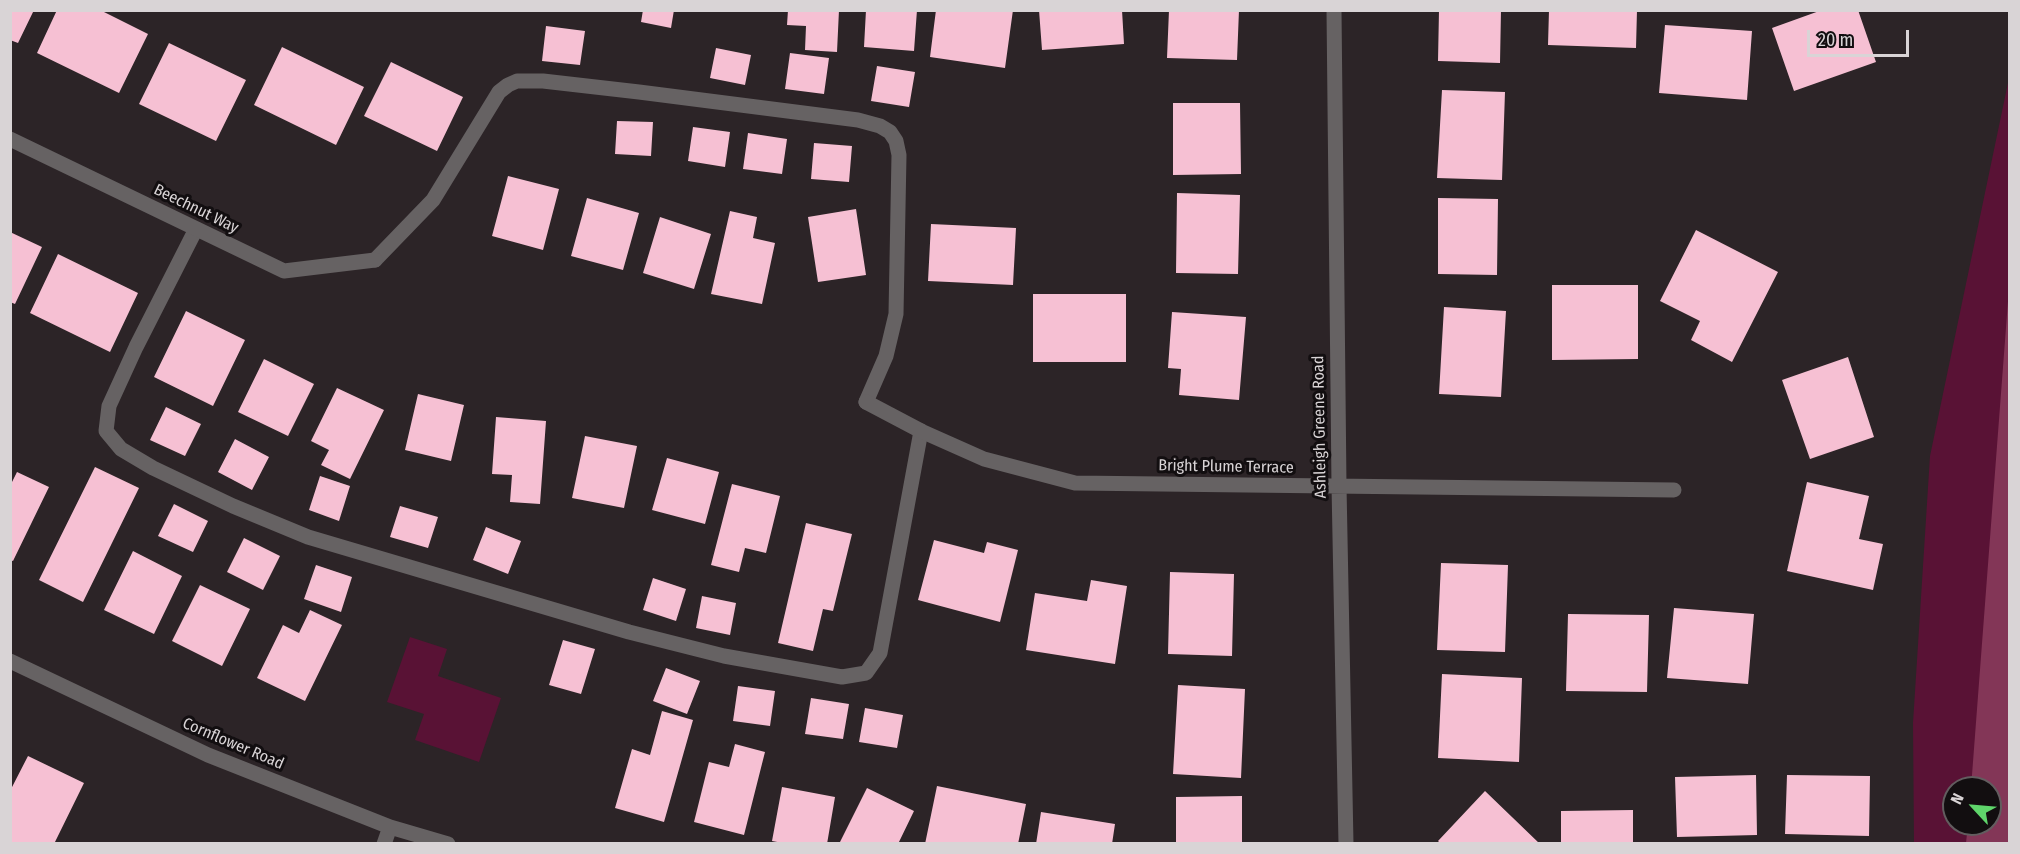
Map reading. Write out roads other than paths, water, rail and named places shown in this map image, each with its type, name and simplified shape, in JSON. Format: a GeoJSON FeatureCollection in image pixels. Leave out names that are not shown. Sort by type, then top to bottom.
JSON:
{"type":"FeatureCollection","features":[{"type":"Feature","properties":{"kind":"street","name":"Ashleigh Greene Road"},"geometry":{"type":"LineString","coordinates":[[1334,10],[1339,486],[1346,843]]}},
{"type":"Feature","properties":{"kind":"street","name":"Beechnut Way"},"geometry":{"type":"LineString","coordinates":[[10,139],[284,271],[375,260],[433,200],[499,92],[517,81],[543,81],[639,92],[858,120],[880,126],[890,132],[896,141],[899,155],[896,314],[886,356],[866,402]]}},
{"type":"Feature","properties":{"kind":"street"},"geometry":{"type":"LineString","coordinates":[[196,229],[109,406],[106,431],[121,449],[153,468],[233,507],[308,537],[629,632],[724,656],[842,677],[866,673],[880,652],[921,431]]}},
{"type":"Feature","properties":{"kind":"street","name":"Bright Plume Terrace"},"geometry":{"type":"LineString","coordinates":[[866,402],[921,431],[984,459],[1075,483],[1674,490]]}},
{"type":"Feature","properties":{"kind":"street","name":"Cornflower Road"},"geometry":{"type":"LineString","coordinates":[[10,661],[208,755],[390,827],[448,843]]}},
{"type":"Feature","properties":{"kind":"street"},"geometry":{"type":"LineString","coordinates":[[384,843],[390,827]]}}]}
